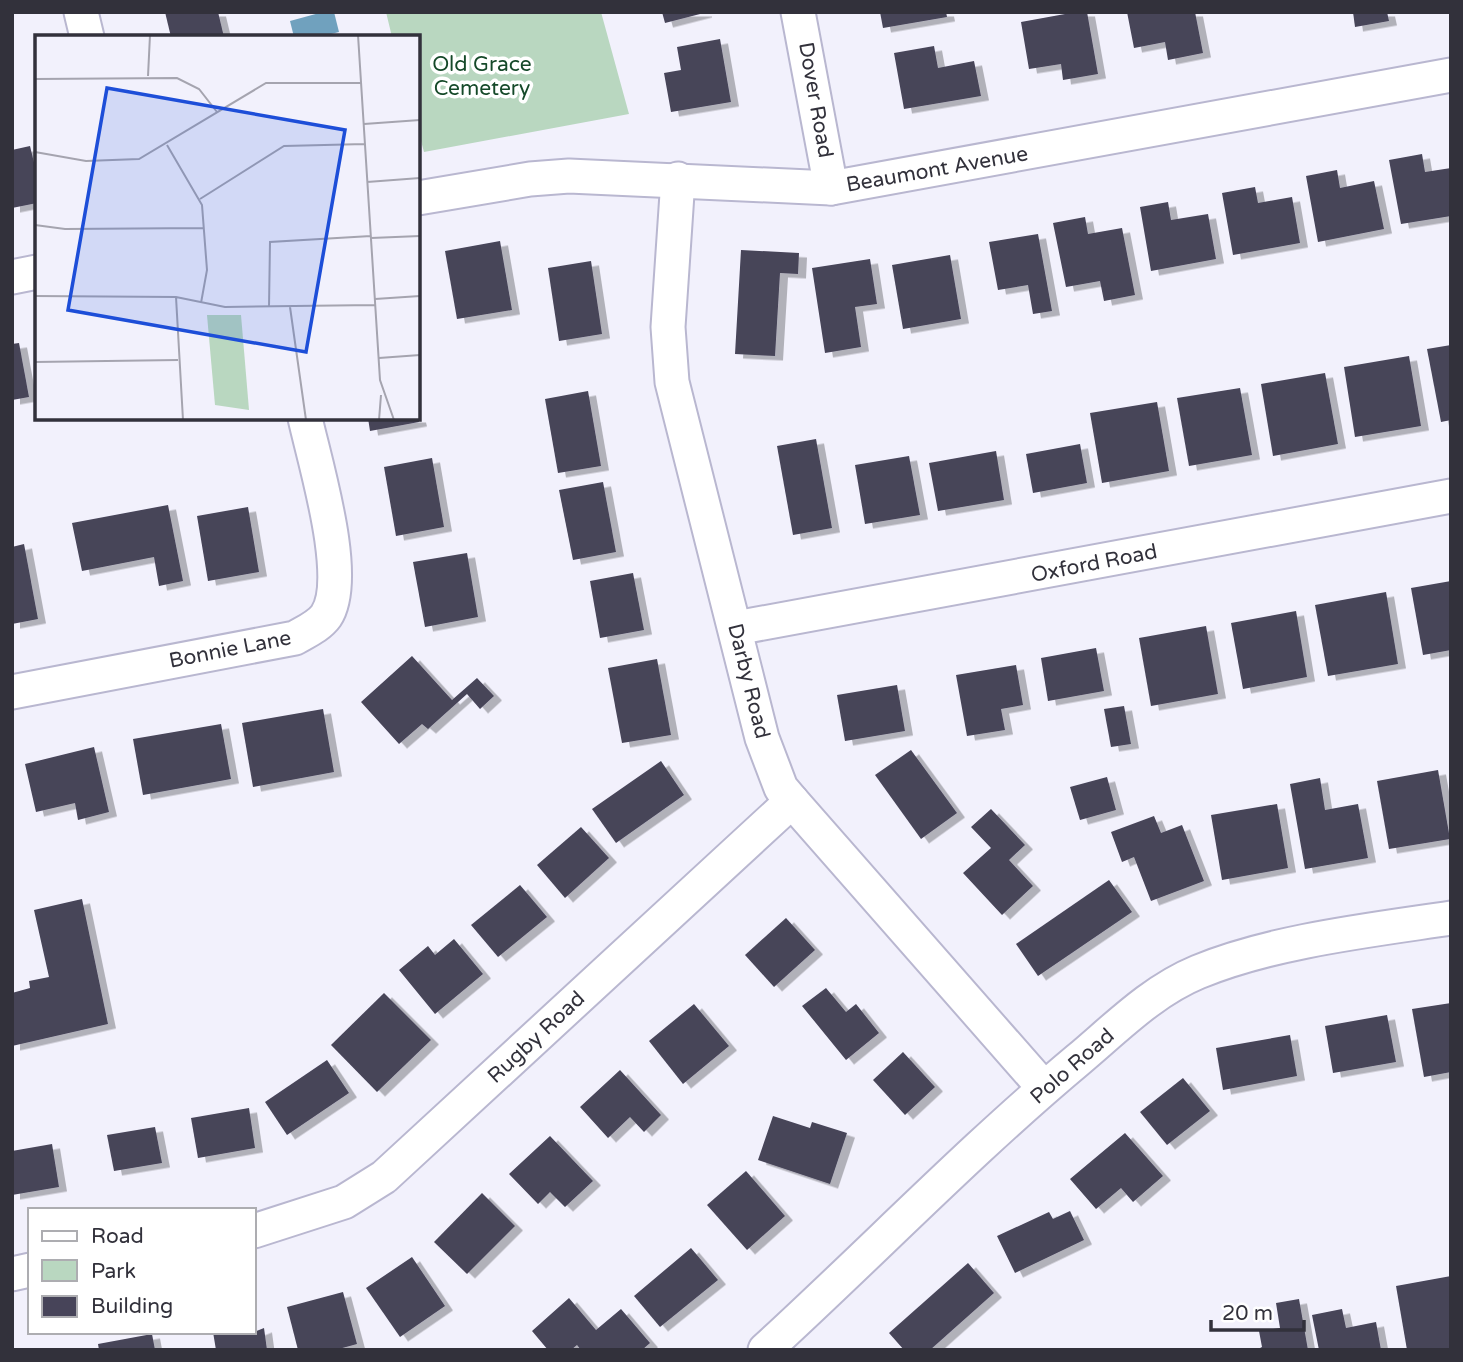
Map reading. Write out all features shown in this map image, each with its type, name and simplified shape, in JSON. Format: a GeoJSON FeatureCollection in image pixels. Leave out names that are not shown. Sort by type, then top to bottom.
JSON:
{"type":"FeatureCollection","features":[{"type":"Feature","properties":{"kind":"street"},"geometry":{"type":"LineString","coordinates":[[81,12],[87,35]]}},
{"type":"Feature","properties":{"kind":"street","name":"Dover Road"},"geometry":{"type":"LineString","coordinates":[[798,12],[831,188]]}},
{"type":"Feature","properties":{"kind":"street","name":"Beaumont Avenue"},"geometry":{"type":"LineString","coordinates":[[420,198],[530,179],[569,176],[831,188],[1451,75]]}},
{"type":"Feature","properties":{"kind":"street","name":"Darby Road"},"geometry":{"type":"LineString","coordinates":[[678,179],[668,327],[672,382],[762,738],[781,788],[1044,1088]]}},
{"type":"Feature","properties":{"kind":"street"},"geometry":{"type":"LineString","coordinates":[[12,277],[35,272]]}},
{"type":"Feature","properties":{"kind":"street","name":"Bonnie Lane"},"geometry":{"type":"LineString","coordinates":[[12,692],[295,638],[325,617],[336,593],[336,565],[305,420]]}},
{"type":"Feature","properties":{"kind":"street","name":"Oxford Road"},"geometry":{"type":"LineString","coordinates":[[736,628],[1451,496]]}},
{"type":"Feature","properties":{"kind":"street","name":"Rugby Road"},"geometry":{"type":"LineString","coordinates":[[256,1230],[344,1202],[384,1177],[792,801]]}},
{"type":"Feature","properties":{"kind":"street","name":"Polo Road"},"geometry":{"type":"LineString","coordinates":[[778,1346],[1044,1088],[1157,993],[1196,973],[1232,959],[1366,931],[1451,918]]}},
{"type":"Feature","properties":{"kind":"green space","name":"Old Grace Cemetery"},"geometry":{"type":"Polygon","coordinates":[[[386,12],[601,12],[629,114],[424,152],[420,137],[420,35],[392,35],[386,12]]]}},
{"type":"Feature","properties":{"kind":"water"},"geometry":{"type":"Polygon","coordinates":[[[323,12],[334,12],[339,32],[327,35],[294,35],[290,21],[323,12]]]}},
{"type":"Feature","properties":{"kind":"building"},"geometry":{"type":"Polygon","coordinates":[[[165,12],[218,12],[224,35],[171,35],[165,12]]]}},
{"type":"Feature","properties":{"kind":"building"},"geometry":{"type":"Polygon","coordinates":[[[662,12],[704,12],[704,13],[665,23],[662,12]]]}},
{"type":"Feature","properties":{"kind":"building"},"geometry":{"type":"Polygon","coordinates":[[[880,12],[946,12],[947,17],[883,28],[880,12]]]}},
{"type":"Feature","properties":{"kind":"building"},"geometry":{"type":"Polygon","coordinates":[[[1087,12],[1098,74],[1063,80],[1061,64],[1029,69],[1021,22],[1087,12]]]}},
{"type":"Feature","properties":{"kind":"building"},"geometry":{"type":"Polygon","coordinates":[[[1127,12],[1195,12],[1203,53],[1168,60],[1165,42],[1134,48],[1127,12]]]}},
{"type":"Feature","properties":{"kind":"building"},"geometry":{"type":"Polygon","coordinates":[[[1353,12],[1387,12],[1389,21],[1355,27],[1353,12]]]}},
{"type":"Feature","properties":{"kind":"building"},"geometry":{"type":"Polygon","coordinates":[[[720,39],[731,102],[671,112],[664,73],[681,70],[677,47],[720,39]]]}},
{"type":"Feature","properties":{"kind":"building"},"geometry":{"type":"Polygon","coordinates":[[[934,46],[938,68],[974,61],[981,96],[904,109],[894,53],[934,46]]]}},
{"type":"Feature","properties":{"kind":"building"},"geometry":{"type":"Polygon","coordinates":[[[30,146],[35,167],[35,203],[12,208],[12,150],[30,146]]]}},
{"type":"Feature","properties":{"kind":"building"},"geometry":{"type":"Polygon","coordinates":[[[1422,154],[1425,172],[1451,168],[1451,216],[1401,224],[1389,160],[1422,154]]]}},
{"type":"Feature","properties":{"kind":"building"},"geometry":{"type":"Polygon","coordinates":[[[1337,170],[1340,188],[1374,181],[1384,229],[1318,242],[1306,176],[1337,170]]]}},
{"type":"Feature","properties":{"kind":"building"},"geometry":{"type":"Polygon","coordinates":[[[1255,187],[1258,203],[1292,197],[1300,243],[1233,255],[1222,193],[1255,187]]]}},
{"type":"Feature","properties":{"kind":"building"},"geometry":{"type":"Polygon","coordinates":[[[1168,202],[1171,220],[1208,214],[1216,259],[1151,271],[1140,207],[1168,202]]]}},
{"type":"Feature","properties":{"kind":"building"},"geometry":{"type":"Polygon","coordinates":[[[1085,217],[1088,234],[1122,228],[1135,295],[1104,301],[1100,281],[1066,287],[1053,223],[1085,217]]]}},
{"type":"Feature","properties":{"kind":"building"},"geometry":{"type":"Polygon","coordinates":[[[1038,234],[1052,311],[1033,314],[1028,285],[998,290],[989,242],[1038,234]]]}},
{"type":"Feature","properties":{"kind":"building"},"geometry":{"type":"Polygon","coordinates":[[[500,241],[512,310],[457,319],[445,251],[500,241]]]}},
{"type":"Feature","properties":{"kind":"building"},"geometry":{"type":"Polygon","coordinates":[[[741,250],[799,253],[798,274],[780,273],[775,356],[735,354],[741,250]]]}},
{"type":"Feature","properties":{"kind":"building"},"geometry":{"type":"Polygon","coordinates":[[[950,255],[961,319],[903,329],[892,265],[950,255]]]}},
{"type":"Feature","properties":{"kind":"building"},"geometry":{"type":"Polygon","coordinates":[[[870,259],[877,304],[855,307],[861,347],[825,353],[812,268],[870,259]]]}},
{"type":"Feature","properties":{"kind":"building"},"geometry":{"type":"Polygon","coordinates":[[[591,261],[602,334],[559,341],[548,268],[591,261]]]}},
{"type":"Feature","properties":{"kind":"building"},"geometry":{"type":"Polygon","coordinates":[[[19,343],[29,397],[12,400],[12,344],[19,343]]]}},
{"type":"Feature","properties":{"kind":"building"},"geometry":{"type":"Polygon","coordinates":[[[1451,345],[1451,420],[1441,422],[1427,349],[1451,345]]]}},
{"type":"Feature","properties":{"kind":"building"},"geometry":{"type":"Polygon","coordinates":[[[1409,356],[1421,426],[1355,437],[1344,367],[1409,356]]]}},
{"type":"Feature","properties":{"kind":"building"},"geometry":{"type":"Polygon","coordinates":[[[1325,373],[1338,444],[1273,456],[1261,384],[1325,373]]]}},
{"type":"Feature","properties":{"kind":"building"},"geometry":{"type":"Polygon","coordinates":[[[1240,388],[1252,455],[1189,466],[1177,398],[1240,388]]]}},
{"type":"Feature","properties":{"kind":"building"},"geometry":{"type":"Polygon","coordinates":[[[588,391],[601,466],[558,473],[545,399],[588,391]]]}},
{"type":"Feature","properties":{"kind":"building"},"geometry":{"type":"Polygon","coordinates":[[[1157,402],[1169,471],[1102,483],[1090,413],[1157,402]]]}},
{"type":"Feature","properties":{"kind":"building"},"geometry":{"type":"Polygon","coordinates":[[[368,420],[419,422],[370,431],[368,420]]]}},
{"type":"Feature","properties":{"kind":"building"},"geometry":{"type":"Polygon","coordinates":[[[816,439],[832,528],[793,535],[777,446],[816,439]]]}},
{"type":"Feature","properties":{"kind":"building"},"geometry":{"type":"Polygon","coordinates":[[[1080,444],[1087,483],[1033,493],[1026,454],[1080,444]]]}},
{"type":"Feature","properties":{"kind":"building"},"geometry":{"type":"Polygon","coordinates":[[[996,451],[1004,500],[938,511],[929,463],[996,451]]]}},
{"type":"Feature","properties":{"kind":"building"},"geometry":{"type":"Polygon","coordinates":[[[909,456],[920,515],[865,524],[855,465],[909,456]]]}},
{"type":"Feature","properties":{"kind":"building"},"geometry":{"type":"Polygon","coordinates":[[[432,458],[444,527],[396,536],[384,467],[432,458]]]}},
{"type":"Feature","properties":{"kind":"building"},"geometry":{"type":"Polygon","coordinates":[[[603,482],[616,552],[573,560],[559,490],[603,482]]]}},
{"type":"Feature","properties":{"kind":"building"},"geometry":{"type":"Polygon","coordinates":[[[168,505],[183,581],[159,586],[154,557],[82,571],[72,523],[168,505]]]}},
{"type":"Feature","properties":{"kind":"building"},"geometry":{"type":"Polygon","coordinates":[[[248,507],[259,572],[208,581],[197,516],[248,507]]]}},
{"type":"Feature","properties":{"kind":"building"},"geometry":{"type":"Polygon","coordinates":[[[24,544],[38,619],[12,624],[12,547],[24,544]]]}},
{"type":"Feature","properties":{"kind":"building"},"geometry":{"type":"Polygon","coordinates":[[[467,553],[478,617],[425,627],[413,562],[467,553]]]}},
{"type":"Feature","properties":{"kind":"building"},"geometry":{"type":"Polygon","coordinates":[[[633,573],[644,630],[600,638],[590,581],[633,573]]]}},
{"type":"Feature","properties":{"kind":"building"},"geometry":{"type":"Polygon","coordinates":[[[1451,581],[1451,650],[1423,655],[1411,588],[1451,581]]]}},
{"type":"Feature","properties":{"kind":"building"},"geometry":{"type":"Polygon","coordinates":[[[1386,592],[1398,664],[1328,676],[1315,605],[1386,592]]]}},
{"type":"Feature","properties":{"kind":"building"},"geometry":{"type":"Polygon","coordinates":[[[1296,611],[1307,677],[1243,689],[1231,623],[1296,611]]]}},
{"type":"Feature","properties":{"kind":"building"},"geometry":{"type":"Polygon","coordinates":[[[1206,626],[1218,694],[1151,706],[1139,638],[1206,626]]]}},
{"type":"Feature","properties":{"kind":"building"},"geometry":{"type":"Polygon","coordinates":[[[1096,648],[1104,691],[1048,701],[1041,658],[1096,648]]]}},
{"type":"Feature","properties":{"kind":"building"},"geometry":{"type":"Polygon","coordinates":[[[412,656],[452,700],[477,678],[494,696],[480,709],[467,694],[428,729],[422,724],[399,744],[361,702],[412,656]]]}},
{"type":"Feature","properties":{"kind":"building"},"geometry":{"type":"Polygon","coordinates":[[[657,659],[671,735],[622,743],[608,668],[657,659]]]}},
{"type":"Feature","properties":{"kind":"building"},"geometry":{"type":"Polygon","coordinates":[[[1016,665],[1023,705],[1001,709],[1005,730],[967,736],[956,675],[1016,665]]]}},
{"type":"Feature","properties":{"kind":"building"},"geometry":{"type":"Polygon","coordinates":[[[897,685],[905,731],[845,741],[837,695],[897,685]]]}},
{"type":"Feature","properties":{"kind":"building"},"geometry":{"type":"Polygon","coordinates":[[[1124,706],[1131,744],[1111,747],[1104,709],[1124,706]]]}},
{"type":"Feature","properties":{"kind":"building"},"geometry":{"type":"Polygon","coordinates":[[[323,709],[334,772],[253,787],[242,723],[323,709]]]}},
{"type":"Feature","properties":{"kind":"building"},"geometry":{"type":"Polygon","coordinates":[[[221,724],[231,779],[143,795],[133,739],[221,724]]]}},
{"type":"Feature","properties":{"kind":"building"},"geometry":{"type":"Polygon","coordinates":[[[94,747],[109,812],[78,820],[75,803],[36,812],[25,764],[94,747]]]}},
{"type":"Feature","properties":{"kind":"building"},"geometry":{"type":"Polygon","coordinates":[[[911,750],[957,813],[921,839],[875,775],[911,750]]]}},
{"type":"Feature","properties":{"kind":"building"},"geometry":{"type":"Polygon","coordinates":[[[661,761],[684,795],[616,843],[592,809],[661,761]]]}},
{"type":"Feature","properties":{"kind":"building"},"geometry":{"type":"Polygon","coordinates":[[[1438,770],[1450,839],[1389,849],[1377,781],[1438,770]]]}},
{"type":"Feature","properties":{"kind":"building"},"geometry":{"type":"Polygon","coordinates":[[[1107,777],[1116,810],[1080,820],[1070,787],[1107,777]]]}},
{"type":"Feature","properties":{"kind":"building"},"geometry":{"type":"Polygon","coordinates":[[[1320,778],[1325,810],[1358,804],[1368,858],[1305,869],[1290,784],[1320,778]]]}},
{"type":"Feature","properties":{"kind":"building"},"geometry":{"type":"Polygon","coordinates":[[[1277,804],[1288,868],[1222,880],[1211,815],[1277,804]]]}},
{"type":"Feature","properties":{"kind":"building"},"geometry":{"type":"Polygon","coordinates":[[[991,809],[1025,845],[1009,860],[1033,886],[1002,915],[963,873],[991,848],[971,827],[991,809]]]}},
{"type":"Feature","properties":{"kind":"building"},"geometry":{"type":"Polygon","coordinates":[[[1154,816],[1161,833],[1182,825],[1204,881],[1151,901],[1134,857],[1122,862],[1111,832],[1154,816]]]}},
{"type":"Feature","properties":{"kind":"building"},"geometry":{"type":"Polygon","coordinates":[[[581,827],[609,858],[565,898],[537,865],[581,827]]]}},
{"type":"Feature","properties":{"kind":"building"},"geometry":{"type":"Polygon","coordinates":[[[1109,880],[1132,912],[1038,976],[1016,944],[1109,880]]]}},
{"type":"Feature","properties":{"kind":"building"},"geometry":{"type":"Polygon","coordinates":[[[520,885],[547,917],[498,957],[471,925],[520,885]]]}},
{"type":"Feature","properties":{"kind":"building"},"geometry":{"type":"Polygon","coordinates":[[[82,899],[108,1024],[12,1046],[12,993],[30,988],[29,981],[49,977],[34,910],[82,899]]]}},
{"type":"Feature","properties":{"kind":"building"},"geometry":{"type":"Polygon","coordinates":[[[786,918],[815,950],[774,987],[745,955],[786,918]]]}},
{"type":"Feature","properties":{"kind":"building"},"geometry":{"type":"Polygon","coordinates":[[[454,939],[483,974],[435,1014],[399,970],[428,946],[435,955],[454,939]]]}},
{"type":"Feature","properties":{"kind":"building"},"geometry":{"type":"Polygon","coordinates":[[[826,988],[846,1012],[856,1004],[879,1033],[846,1060],[802,1006],[826,988]]]}},
{"type":"Feature","properties":{"kind":"building"},"geometry":{"type":"Polygon","coordinates":[[[384,993],[431,1040],[377,1092],[331,1045],[384,993]]]}},
{"type":"Feature","properties":{"kind":"building"},"geometry":{"type":"Polygon","coordinates":[[[1451,1003],[1451,1072],[1424,1077],[1412,1009],[1451,1003]]]}},
{"type":"Feature","properties":{"kind":"building"},"geometry":{"type":"Polygon","coordinates":[[[694,1004],[729,1046],[683,1084],[649,1041],[694,1004]]]}},
{"type":"Feature","properties":{"kind":"building"},"geometry":{"type":"Polygon","coordinates":[[[1387,1015],[1396,1062],[1333,1073],[1325,1026],[1387,1015]]]}},
{"type":"Feature","properties":{"kind":"building"},"geometry":{"type":"Polygon","coordinates":[[[1290,1035],[1297,1076],[1223,1090],[1216,1048],[1290,1035]]]}},
{"type":"Feature","properties":{"kind":"building"},"geometry":{"type":"Polygon","coordinates":[[[903,1052],[935,1087],[905,1115],[873,1080],[903,1052]]]}},
{"type":"Feature","properties":{"kind":"building"},"geometry":{"type":"Polygon","coordinates":[[[327,1060],[349,1093],[287,1135],[265,1102],[327,1060]]]}},
{"type":"Feature","properties":{"kind":"building"},"geometry":{"type":"Polygon","coordinates":[[[620,1070],[661,1115],[644,1132],[630,1117],[608,1138],[580,1107],[620,1070]]]}},
{"type":"Feature","properties":{"kind":"building"},"geometry":{"type":"Polygon","coordinates":[[[1183,1078],[1210,1111],[1167,1145],[1140,1112],[1183,1078]]]}},
{"type":"Feature","properties":{"kind":"building"},"geometry":{"type":"Polygon","coordinates":[[[249,1108],[255,1148],[198,1158],[191,1118],[249,1108]]]}},
{"type":"Feature","properties":{"kind":"building"},"geometry":{"type":"Polygon","coordinates":[[[773,1116],[810,1128],[812,1122],[847,1133],[830,1184],[758,1160],[773,1116]]]}},
{"type":"Feature","properties":{"kind":"building"},"geometry":{"type":"Polygon","coordinates":[[[155,1127],[162,1163],[114,1171],[107,1135],[155,1127]]]}},
{"type":"Feature","properties":{"kind":"building"},"geometry":{"type":"Polygon","coordinates":[[[1125,1133],[1163,1176],[1133,1202],[1121,1188],[1096,1209],[1070,1179],[1125,1133]]]}},
{"type":"Feature","properties":{"kind":"building"},"geometry":{"type":"Polygon","coordinates":[[[550,1136],[593,1181],[565,1207],[550,1192],[538,1204],[509,1174],[550,1136]]]}},
{"type":"Feature","properties":{"kind":"building"},"geometry":{"type":"Polygon","coordinates":[[[52,1144],[59,1187],[12,1195],[12,1151],[52,1144]]]}},
{"type":"Feature","properties":{"kind":"building"},"geometry":{"type":"Polygon","coordinates":[[[746,1171],[785,1216],[747,1250],[707,1205],[746,1171]]]}},
{"type":"Feature","properties":{"kind":"building"},"geometry":{"type":"Polygon","coordinates":[[[482,1193],[515,1226],[467,1274],[434,1242],[482,1193]]]}},
{"type":"Feature","properties":{"kind":"building"},"geometry":{"type":"Polygon","coordinates":[[[1070,1211],[1084,1240],[1015,1273],[997,1236],[1049,1212],[1053,1219],[1070,1211]]]}},
{"type":"Feature","properties":{"kind":"building"},"geometry":{"type":"Polygon","coordinates":[[[691,1248],[718,1280],[660,1327],[634,1296],[691,1248]]]}},
{"type":"Feature","properties":{"kind":"building"},"geometry":{"type":"Polygon","coordinates":[[[412,1257],[445,1306],[400,1337],[366,1288],[412,1257]]]}},
{"type":"Feature","properties":{"kind":"building"},"geometry":{"type":"Polygon","coordinates":[[[968,1263],[994,1293],[930,1350],[904,1350],[889,1333],[968,1263]]]}},
{"type":"Feature","properties":{"kind":"building"},"geometry":{"type":"Polygon","coordinates":[[[1451,1276],[1451,1350],[1407,1350],[1396,1286],[1451,1276]]]}},
{"type":"Feature","properties":{"kind":"building"},"geometry":{"type":"Polygon","coordinates":[[[343,1292],[357,1344],[335,1350],[298,1350],[287,1307],[343,1292]]]}},
{"type":"Feature","properties":{"kind":"building"},"geometry":{"type":"Polygon","coordinates":[[[569,1298],[596,1330],[621,1309],[650,1343],[642,1350],[581,1350],[577,1345],[571,1350],[548,1350],[532,1331],[569,1298]]]}},
{"type":"Feature","properties":{"kind":"building"},"geometry":{"type":"Polygon","coordinates":[[[1299,1299],[1308,1350],[1256,1350],[1262,1347],[1259,1331],[1280,1328],[1276,1303],[1299,1299]]]}},
{"type":"Feature","properties":{"kind":"building"},"geometry":{"type":"Polygon","coordinates":[[[1342,1309],[1346,1328],[1376,1322],[1381,1350],[1319,1350],[1312,1315],[1342,1309]]]}},
{"type":"Feature","properties":{"kind":"building"},"geometry":{"type":"Polygon","coordinates":[[[264,1328],[267,1350],[216,1350],[213,1334],[256,1334],[256,1331],[264,1328]]]}},
{"type":"Feature","properties":{"kind":"building"},"geometry":{"type":"Polygon","coordinates":[[[152,1334],[155,1350],[99,1350],[98,1344],[152,1334]]]}}]}
